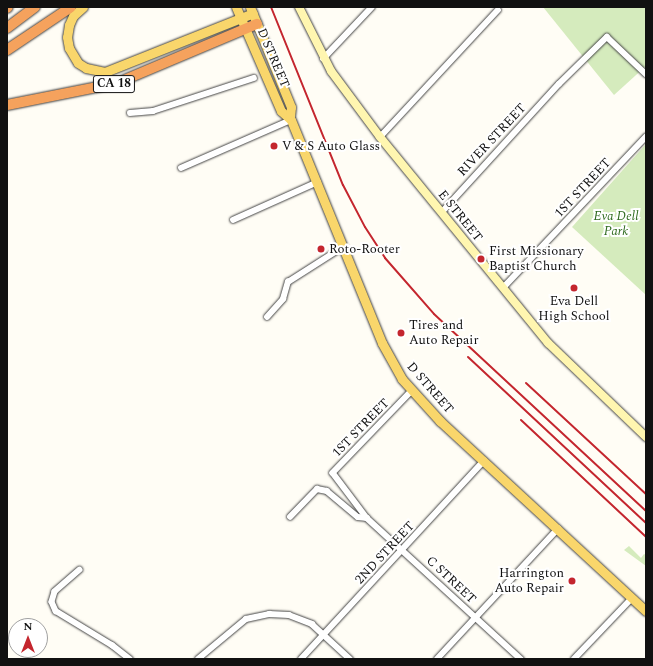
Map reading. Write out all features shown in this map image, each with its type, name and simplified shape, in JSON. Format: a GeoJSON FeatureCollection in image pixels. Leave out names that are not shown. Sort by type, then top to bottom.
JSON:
{"type":"FeatureCollection","features":[{"type":"Feature","properties":{"kind":"highway"},"geometry":{"type":"LineString","coordinates":[[7,28],[35,7]]}},
{"type":"Feature","properties":{"kind":"highway"},"geometry":{"type":"LineString","coordinates":[[7,50],[71,7]]}},
{"type":"Feature","properties":{"kind":"highway"},"geometry":{"type":"LineString","coordinates":[[246,28],[257,24]]}},
{"type":"Feature","properties":{"kind":"highway","name":"CA 18"},"geometry":{"type":"LineString","coordinates":[[7,105],[117,83],[246,28]]}},
{"type":"Feature","properties":{"kind":"main road"},"geometry":{"type":"LineString","coordinates":[[83,7],[73,16],[69,25],[67,37],[69,48],[78,63],[86,68],[105,72],[241,18],[252,10]]}},
{"type":"Feature","properties":{"kind":"main road","name":"D STREET"},"geometry":{"type":"LineString","coordinates":[[236,7],[281,111],[290,118],[318,182],[382,343],[412,391],[484,461],[646,611]]}},
{"type":"Feature","properties":{"kind":"main road","name":"D STREET"},"geometry":{"type":"LineString","coordinates":[[252,10],[291,107],[290,118]]}},
{"type":"Feature","properties":{"kind":"street","name":"E STREET"},"geometry":{"type":"LineString","coordinates":[[299,7],[338,84],[380,137],[558,354],[645,435]]}},
{"type":"Feature","properties":{"kind":"street"},"geometry":{"type":"LineString","coordinates":[[324,59],[372,7]]}},
{"type":"Feature","properties":{"kind":"street"},"geometry":{"type":"LineString","coordinates":[[380,137],[498,10]]}},
{"type":"Feature","properties":{"kind":"street","name":"RIVER STREET"},"geometry":{"type":"LineString","coordinates":[[442,212],[559,84],[607,37],[646,74]]}},
{"type":"Feature","properties":{"kind":"street"},"geometry":{"type":"LineString","coordinates":[[130,113],[153,112],[229,84],[254,78]]}},
{"type":"Feature","properties":{"kind":"street"},"geometry":{"type":"LineString","coordinates":[[181,168],[290,118]]}},
{"type":"Feature","properties":{"kind":"street","name":"1ST STREET"},"geometry":{"type":"LineString","coordinates":[[503,288],[646,137]]}},
{"type":"Feature","properties":{"kind":"street"},"geometry":{"type":"LineString","coordinates":[[233,220],[318,182]]}},
{"type":"Feature","properties":{"kind":"street"},"geometry":{"type":"LineString","coordinates":[[267,317],[283,299],[288,282],[343,247]]}},
{"type":"Feature","properties":{"kind":"street","name":"1ST STREET"},"geometry":{"type":"LineString","coordinates":[[367,518],[333,473],[412,391]]}},
{"type":"Feature","properties":{"kind":"street","name":"2ND STREET"},"geometry":{"type":"LineString","coordinates":[[301,659],[484,461]]}},
{"type":"Feature","properties":{"kind":"street"},"geometry":{"type":"LineString","coordinates":[[290,517],[317,489],[327,491],[358,517],[367,518]]}},
{"type":"Feature","properties":{"kind":"street","name":"C STREET"},"geometry":{"type":"LineString","coordinates":[[367,518],[520,659]]}},
{"type":"Feature","properties":{"kind":"street"},"geometry":{"type":"LineString","coordinates":[[437,659],[558,529]]}},
{"type":"Feature","properties":{"kind":"street"},"geometry":{"type":"LineString","coordinates":[[80,570],[55,592],[52,602],[56,611],[112,645],[130,659]]}},
{"type":"Feature","properties":{"kind":"street"},"geometry":{"type":"LineString","coordinates":[[574,659],[632,598]]}},
{"type":"Feature","properties":{"kind":"street"},"geometry":{"type":"LineString","coordinates":[[198,659],[246,619],[269,614],[289,615],[312,624],[350,659]]}},
{"type":"Feature","properties":{"kind":"green space"},"geometry":{"type":"Polygon","coordinates":[[[543,7],[646,7],[646,66],[614,95],[543,7]]]}},
{"type":"Feature","properties":{"kind":"green space","name":"Eva Dell Park"},"geometry":{"type":"Polygon","coordinates":[[[646,144],[646,295],[572,227],[646,144]]]}},
{"type":"Feature","properties":{"kind":"green space"},"geometry":{"type":"Polygon","coordinates":[[[629,546],[641,558],[644,554],[646,555],[646,566],[624,550],[629,546]]]}},
{"type":"Feature","properties":{"kind":"railway"},"geometry":{"type":"LineString","coordinates":[[271,7],[343,185],[365,227],[385,258],[434,314],[646,511]]}},
{"type":"Feature","properties":{"kind":"railway"},"geometry":{"type":"LineString","coordinates":[[468,357],[646,523]]}},
{"type":"Feature","properties":{"kind":"railway"},"geometry":{"type":"LineString","coordinates":[[526,383],[646,494]]}},
{"type":"Feature","properties":{"kind":"railway"},"geometry":{"type":"LineString","coordinates":[[521,420],[646,537]]}},
{"type":"Feature","properties":{"kind":"place","name":"V & S Auto Glass"},"geometry":{"type":"Point","coordinates":[274,146]}},
{"type":"Feature","properties":{"kind":"place","name":"Roto-Rooter"},"geometry":{"type":"Point","coordinates":[321,249]}},
{"type":"Feature","properties":{"kind":"place","name":"First Missionary Baptist Church"},"geometry":{"type":"Point","coordinates":[481,259]}},
{"type":"Feature","properties":{"kind":"place","name":"Eva Dell High School"},"geometry":{"type":"Point","coordinates":[574,288]}},
{"type":"Feature","properties":{"kind":"place","name":"Tires and Auto Repair"},"geometry":{"type":"Point","coordinates":[401,333]}},
{"type":"Feature","properties":{"kind":"place","name":"Harrington Auto Repair"},"geometry":{"type":"Point","coordinates":[572,581]}}]}
